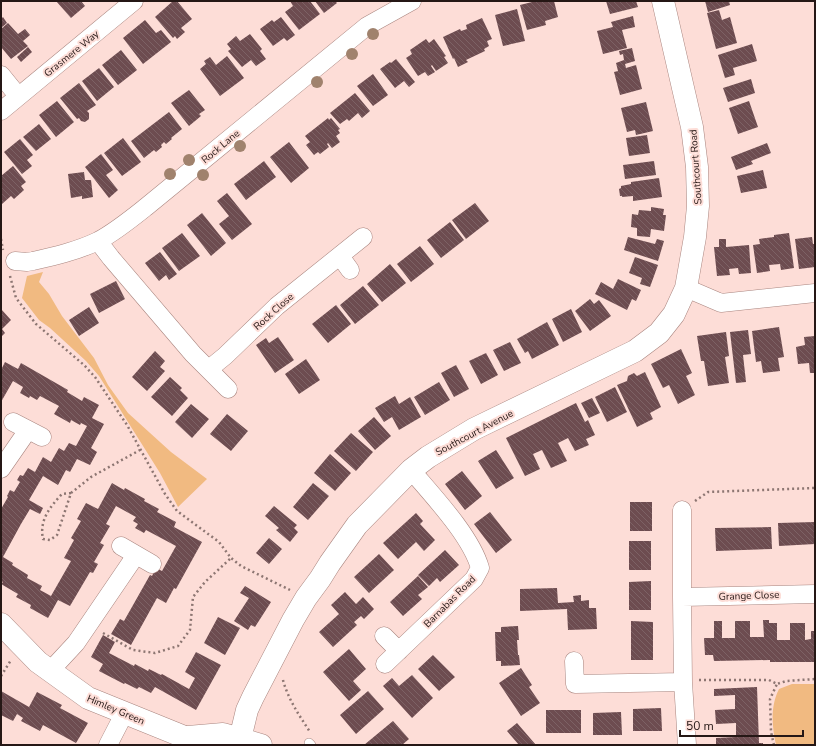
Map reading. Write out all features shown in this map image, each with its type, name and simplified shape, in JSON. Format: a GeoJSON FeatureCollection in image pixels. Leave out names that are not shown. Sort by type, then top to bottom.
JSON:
{"type":"FeatureCollection","features":[{"type":"Feature","properties":{"kind":"street","name":"Rock Lane"},"geometry":{"type":"LineString","coordinates":[[12,268],[27,262],[72,251],[98,241],[116,230],[367,26],[412,1]]}},
{"type":"Feature","properties":{"kind":"street","name":"Southcourt Road"},"geometry":{"type":"LineString","coordinates":[[662,1],[692,127],[697,166],[698,206],[695,237],[686,288]]}},
{"type":"Feature","properties":{"kind":"street","name":"Grasmere Way"},"geometry":{"type":"LineString","coordinates":[[1,111],[124,4]]}},
{"type":"Feature","properties":{"kind":"street"},"geometry":{"type":"LineString","coordinates":[[1,75],[18,96]]}},
{"type":"Feature","properties":{"kind":"street","name":"Rock Close"},"geometry":{"type":"LineString","coordinates":[[209,369],[277,306],[345,263],[363,237]]}},
{"type":"Feature","properties":{"kind":"street"},"geometry":{"type":"LineString","coordinates":[[98,241],[193,354],[228,389]]}},
{"type":"Feature","properties":{"kind":"street"},"geometry":{"type":"LineString","coordinates":[[686,288],[721,303],[815,293]]}},
{"type":"Feature","properties":{"kind":"street","name":"Southcourt Avenue"},"geometry":{"type":"LineString","coordinates":[[238,743],[252,697],[306,598],[357,525],[412,470],[428,457],[474,430],[635,351],[659,333],[674,314],[686,288]]}},
{"type":"Feature","properties":{"kind":"street"},"geometry":{"type":"LineString","coordinates":[[1,469],[28,430]]}},
{"type":"Feature","properties":{"kind":"street","name":"Barnabas Road"},"geometry":{"type":"LineString","coordinates":[[385,664],[474,579],[480,568],[478,559],[457,526],[412,470]]}},
{"type":"Feature","properties":{"kind":"street"},"geometry":{"type":"LineString","coordinates":[[682,510],[683,681],[687,745]]}},
{"type":"Feature","properties":{"kind":"street"},"geometry":{"type":"LineString","coordinates":[[50,671],[76,643],[88,625],[128,550],[152,564]]}},
{"type":"Feature","properties":{"kind":"street","name":"Grange Close"},"geometry":{"type":"LineString","coordinates":[[682,597],[815,594]]}},
{"type":"Feature","properties":{"kind":"street","name":"Himley Green"},"geometry":{"type":"LineString","coordinates":[[1,624],[38,662],[88,698],[124,714],[196,741],[223,734],[238,743],[261,745]]}},
{"type":"Feature","properties":{"kind":"street"},"geometry":{"type":"LineString","coordinates":[[384,636],[399,651]]}},
{"type":"Feature","properties":{"kind":"street"},"geometry":{"type":"LineString","coordinates":[[574,661],[575,684],[683,681]]}},
{"type":"Feature","properties":{"kind":"street"},"geometry":{"type":"LineString","coordinates":[[108,745],[124,714]]}},
{"type":"Feature","properties":{"kind":"path"},"geometry":{"type":"LineString","coordinates":[[12,268],[16,298],[36,324],[84,364],[96,377],[127,425],[165,494],[177,511],[219,542],[231,558],[241,566],[295,592]]}},
{"type":"Feature","properties":{"kind":"path"},"geometry":{"type":"LineString","coordinates":[[71,493],[57,535],[50,540],[43,539],[41,530],[45,516],[53,503],[62,494],[71,493],[91,477],[140,450]]}},
{"type":"Feature","properties":{"kind":"path"},"geometry":{"type":"LineString","coordinates":[[682,510],[708,492],[815,488]]}},
{"type":"Feature","properties":{"kind":"path"},"geometry":{"type":"LineString","coordinates":[[88,625],[133,650],[155,653],[178,646],[190,630],[193,597],[231,558]]}},
{"type":"Feature","properties":{"kind":"path"},"geometry":{"type":"LineString","coordinates":[[282,677],[286,690],[311,741]]}},
{"type":"Feature","properties":{"kind":"path"},"geometry":{"type":"LineString","coordinates":[[683,681],[769,680],[777,684],[786,681],[815,680]]}},
{"type":"Feature","properties":{"kind":"path"},"geometry":{"type":"LineString","coordinates":[[774,745],[771,732],[770,699],[777,684]]}},
{"type":"Feature","properties":{"kind":"shaded area"},"geometry":{"type":"Polygon","coordinates":[[[43,272],[39,282],[49,294],[62,316],[94,358],[108,385],[128,413],[171,452],[207,479],[178,507],[160,473],[99,376],[86,361],[50,328],[39,320],[22,298],[27,276],[43,272]]]}},
{"type":"Feature","properties":{"kind":"shaded area"},"geometry":{"type":"Polygon","coordinates":[[[792,684],[815,684],[815,745],[776,745],[773,724],[774,703],[779,689],[792,684]]]}},
{"type":"Feature","properties":{"kind":"building"},"geometry":{"type":"Polygon","coordinates":[[[56,1],[81,1],[85,6],[71,18],[56,1]]]}},
{"type":"Feature","properties":{"kind":"building"},"geometry":{"type":"Polygon","coordinates":[[[173,1],[177,1],[192,19],[181,28],[185,32],[177,39],[175,36],[173,38],[155,17],[173,1]]]}},
{"type":"Feature","properties":{"kind":"building"},"geometry":{"type":"Polygon","coordinates":[[[290,1],[310,1],[320,14],[299,30],[285,12],[293,6],[290,1]]]}},
{"type":"Feature","properties":{"kind":"building"},"geometry":{"type":"Polygon","coordinates":[[[315,1],[335,1],[337,3],[324,13],[315,1]]]}},
{"type":"Feature","properties":{"kind":"building"},"geometry":{"type":"Polygon","coordinates":[[[536,1],[554,1],[558,17],[545,21],[546,25],[527,30],[520,5],[536,1]]]}},
{"type":"Feature","properties":{"kind":"building"},"geometry":{"type":"Polygon","coordinates":[[[606,1],[636,1],[638,7],[610,14],[606,1]]]}},
{"type":"Feature","properties":{"kind":"building"},"geometry":{"type":"Polygon","coordinates":[[[705,1],[729,1],[730,5],[708,12],[705,1]]]}},
{"type":"Feature","properties":{"kind":"building"},"geometry":{"type":"Polygon","coordinates":[[[517,9],[525,41],[503,46],[495,15],[517,9]]]}},
{"type":"Feature","properties":{"kind":"building"},"geometry":{"type":"Polygon","coordinates":[[[719,10],[722,20],[730,17],[737,43],[716,49],[707,13],[719,10]]]}},
{"type":"Feature","properties":{"kind":"building"},"geometry":{"type":"Polygon","coordinates":[[[633,16],[635,27],[622,30],[627,48],[603,54],[597,31],[613,27],[611,22],[633,16]]]}},
{"type":"Feature","properties":{"kind":"building"},"geometry":{"type":"Polygon","coordinates":[[[3,17],[7,23],[1,28],[1,19],[3,17]]]}},
{"type":"Feature","properties":{"kind":"building"},"geometry":{"type":"Polygon","coordinates":[[[281,17],[295,35],[287,41],[284,38],[273,46],[260,29],[272,20],[274,22],[281,17]]]}},
{"type":"Feature","properties":{"kind":"building"},"geometry":{"type":"Polygon","coordinates":[[[482,18],[492,39],[487,41],[489,46],[484,49],[485,51],[466,60],[468,62],[458,67],[443,37],[460,29],[461,31],[467,29],[466,25],[482,18]]]}},
{"type":"Feature","properties":{"kind":"building"},"geometry":{"type":"Polygon","coordinates":[[[145,20],[156,33],[161,30],[171,42],[143,64],[123,38],[145,20]]]}},
{"type":"Feature","properties":{"kind":"building"},"geometry":{"type":"Polygon","coordinates":[[[8,23],[18,34],[25,29],[30,35],[23,41],[28,46],[11,59],[1,47],[1,29],[8,23]]]}},
{"type":"Feature","properties":{"kind":"building"},"geometry":{"type":"Polygon","coordinates":[[[250,34],[262,49],[260,51],[266,59],[256,66],[251,60],[242,67],[228,51],[231,49],[227,44],[236,36],[240,41],[250,34]]]}},
{"type":"Feature","properties":{"kind":"building"},"geometry":{"type":"Polygon","coordinates":[[[426,39],[429,43],[434,39],[446,56],[444,57],[448,63],[436,71],[432,65],[431,66],[435,72],[428,76],[425,72],[418,76],[406,58],[412,54],[410,50],[426,39]]]}},
{"type":"Feature","properties":{"kind":"building"},"geometry":{"type":"Polygon","coordinates":[[[752,44],[757,61],[733,68],[735,75],[725,78],[718,55],[752,44]]]}},
{"type":"Feature","properties":{"kind":"building"},"geometry":{"type":"Polygon","coordinates":[[[28,47],[32,52],[21,62],[17,57],[28,47]]]}},
{"type":"Feature","properties":{"kind":"building"},"geometry":{"type":"Polygon","coordinates":[[[632,48],[635,61],[625,64],[626,68],[636,65],[642,89],[620,95],[614,72],[618,71],[616,63],[624,60],[623,54],[620,55],[619,51],[632,48]]]}},
{"type":"Feature","properties":{"kind":"building"},"geometry":{"type":"Polygon","coordinates":[[[121,50],[137,70],[118,85],[102,65],[121,50]]]}},
{"type":"Feature","properties":{"kind":"building"},"geometry":{"type":"Polygon","coordinates":[[[227,56],[244,78],[220,96],[200,69],[206,64],[204,61],[210,57],[216,65],[227,56]]]}},
{"type":"Feature","properties":{"kind":"building"},"geometry":{"type":"Polygon","coordinates":[[[396,59],[415,82],[409,87],[404,81],[395,88],[380,69],[396,59]]]}},
{"type":"Feature","properties":{"kind":"building"},"geometry":{"type":"Polygon","coordinates":[[[99,68],[114,87],[97,101],[82,81],[99,68]]]}},
{"type":"Feature","properties":{"kind":"building"},"geometry":{"type":"Polygon","coordinates":[[[373,74],[388,95],[373,106],[357,86],[373,74]]]}},
{"type":"Feature","properties":{"kind":"building"},"geometry":{"type":"Polygon","coordinates":[[[751,79],[755,93],[728,102],[723,88],[751,79]]]}},
{"type":"Feature","properties":{"kind":"building"},"geometry":{"type":"Polygon","coordinates":[[[79,83],[96,105],[87,111],[89,113],[89,119],[85,122],[81,121],[79,118],[77,119],[60,98],[79,83]]]}},
{"type":"Feature","properties":{"kind":"building"},"geometry":{"type":"Polygon","coordinates":[[[189,90],[205,110],[199,114],[201,116],[189,126],[171,103],[189,90]]]}},
{"type":"Feature","properties":{"kind":"building"},"geometry":{"type":"Polygon","coordinates":[[[355,93],[370,111],[362,118],[358,113],[349,121],[347,119],[340,124],[330,113],[355,93]]]}},
{"type":"Feature","properties":{"kind":"building"},"geometry":{"type":"Polygon","coordinates":[[[57,101],[74,122],[56,137],[39,115],[57,101]]]}},
{"type":"Feature","properties":{"kind":"building"},"geometry":{"type":"Polygon","coordinates":[[[749,101],[758,127],[738,134],[729,108],[749,101]]]}},
{"type":"Feature","properties":{"kind":"building"},"geometry":{"type":"Polygon","coordinates":[[[646,102],[653,131],[636,135],[635,130],[627,132],[621,108],[646,102]]]}},
{"type":"Feature","properties":{"kind":"building"},"geometry":{"type":"Polygon","coordinates":[[[169,112],[182,129],[166,144],[164,142],[161,145],[162,147],[156,152],[154,150],[144,158],[131,141],[169,112]]]}},
{"type":"Feature","properties":{"kind":"building"},"geometry":{"type":"Polygon","coordinates":[[[328,118],[329,120],[331,118],[340,129],[338,130],[340,133],[336,136],[340,142],[332,148],[328,143],[327,144],[329,147],[320,154],[318,152],[314,155],[306,145],[310,142],[305,136],[328,118]]]}},
{"type":"Feature","properties":{"kind":"building"},"geometry":{"type":"Polygon","coordinates":[[[39,124],[51,139],[36,151],[23,137],[39,124]]]}},
{"type":"Feature","properties":{"kind":"building"},"geometry":{"type":"Polygon","coordinates":[[[647,135],[650,153],[629,156],[626,138],[647,135]]]}},
{"type":"Feature","properties":{"kind":"building"},"geometry":{"type":"Polygon","coordinates":[[[123,138],[141,162],[122,176],[104,153],[123,138]]]}},
{"type":"Feature","properties":{"kind":"building"},"geometry":{"type":"Polygon","coordinates":[[[20,139],[33,155],[27,160],[32,166],[22,174],[4,152],[20,139]]]}},
{"type":"Feature","properties":{"kind":"building"},"geometry":{"type":"Polygon","coordinates":[[[289,142],[309,168],[291,183],[270,157],[289,142]]]}},
{"type":"Feature","properties":{"kind":"building"},"geometry":{"type":"Polygon","coordinates":[[[767,143],[771,153],[751,161],[753,164],[736,170],[731,157],[767,143]]]}},
{"type":"Feature","properties":{"kind":"building"},"geometry":{"type":"Polygon","coordinates":[[[101,154],[113,170],[106,175],[118,190],[109,198],[85,167],[101,154]]]}},
{"type":"Feature","properties":{"kind":"building"},"geometry":{"type":"Polygon","coordinates":[[[264,161],[276,177],[246,200],[234,184],[264,161]]]}},
{"type":"Feature","properties":{"kind":"building"},"geometry":{"type":"Polygon","coordinates":[[[654,161],[656,175],[625,179],[623,165],[654,161]]]}},
{"type":"Feature","properties":{"kind":"building"},"geometry":{"type":"Polygon","coordinates":[[[13,166],[26,182],[21,186],[24,190],[14,199],[11,196],[2,204],[1,176],[13,166]]]}},
{"type":"Feature","properties":{"kind":"building"},"geometry":{"type":"Polygon","coordinates":[[[763,170],[767,188],[741,193],[737,176],[763,170]]]}},
{"type":"Feature","properties":{"kind":"building"},"geometry":{"type":"Polygon","coordinates":[[[84,172],[85,180],[91,180],[93,197],[82,199],[82,196],[71,198],[68,174],[84,172]]]}},
{"type":"Feature","properties":{"kind":"building"},"geometry":{"type":"Polygon","coordinates":[[[659,178],[662,197],[633,201],[633,196],[620,196],[619,189],[621,186],[631,184],[631,182],[659,178]]]}},
{"type":"Feature","properties":{"kind":"building"},"geometry":{"type":"Polygon","coordinates":[[[227,193],[252,224],[232,240],[219,224],[229,216],[217,201],[227,193]]]}},
{"type":"Feature","properties":{"kind":"building"},"geometry":{"type":"Polygon","coordinates":[[[475,203],[489,221],[466,239],[452,220],[475,203]]]}},
{"type":"Feature","properties":{"kind":"building"},"geometry":{"type":"Polygon","coordinates":[[[651,207],[664,209],[663,215],[666,215],[664,231],[651,229],[650,237],[637,236],[637,228],[631,227],[632,214],[638,215],[639,210],[651,211],[651,207]]]}},
{"type":"Feature","properties":{"kind":"building"},"geometry":{"type":"Polygon","coordinates":[[[202,213],[226,243],[211,256],[187,225],[202,213]]]}},
{"type":"Feature","properties":{"kind":"building"},"geometry":{"type":"Polygon","coordinates":[[[450,222],[464,240],[441,258],[427,240],[450,222]]]}},
{"type":"Feature","properties":{"kind":"building"},"geometry":{"type":"Polygon","coordinates":[[[182,233],[200,256],[179,271],[162,248],[182,233]]]}},
{"type":"Feature","properties":{"kind":"building"},"geometry":{"type":"Polygon","coordinates":[[[789,233],[794,268],[781,270],[780,264],[769,265],[770,271],[757,273],[753,245],[760,244],[759,239],[789,233]]]}},
{"type":"Feature","properties":{"kind":"building"},"geometry":{"type":"Polygon","coordinates":[[[628,237],[655,244],[657,239],[664,241],[658,261],[624,250],[628,237]]]}},
{"type":"Feature","properties":{"kind":"building"},"geometry":{"type":"Polygon","coordinates":[[[812,237],[813,244],[815,244],[815,267],[799,269],[795,239],[812,237]]]}},
{"type":"Feature","properties":{"kind":"building"},"geometry":{"type":"Polygon","coordinates":[[[719,239],[726,239],[726,247],[749,245],[751,273],[739,274],[738,268],[729,269],[730,275],[717,276],[714,247],[719,247],[719,239]]]}},
{"type":"Feature","properties":{"kind":"building"},"geometry":{"type":"Polygon","coordinates":[[[420,246],[434,264],[411,282],[397,264],[420,246]]]}},
{"type":"Feature","properties":{"kind":"building"},"geometry":{"type":"Polygon","coordinates":[[[160,252],[177,274],[169,280],[166,275],[159,281],[145,263],[160,252]]]}},
{"type":"Feature","properties":{"kind":"building"},"geometry":{"type":"Polygon","coordinates":[[[635,257],[658,265],[650,287],[640,284],[642,278],[629,273],[635,257]]]}},
{"type":"Feature","properties":{"kind":"building"},"geometry":{"type":"Polygon","coordinates":[[[390,264],[406,283],[382,302],[367,284],[390,264]]]}},
{"type":"Feature","properties":{"kind":"building"},"geometry":{"type":"Polygon","coordinates":[[[618,279],[641,290],[636,301],[632,299],[627,310],[595,294],[601,282],[613,289],[618,279]]]}},
{"type":"Feature","properties":{"kind":"building"},"geometry":{"type":"Polygon","coordinates":[[[116,281],[125,299],[99,313],[90,294],[116,281]]]}},
{"type":"Feature","properties":{"kind":"building"},"geometry":{"type":"Polygon","coordinates":[[[363,286],[379,305],[355,324],[340,305],[363,286]]]}},
{"type":"Feature","properties":{"kind":"building"},"geometry":{"type":"Polygon","coordinates":[[[590,299],[594,304],[599,300],[611,316],[590,331],[575,311],[590,299]]]}},
{"type":"Feature","properties":{"kind":"building"},"geometry":{"type":"Polygon","coordinates":[[[336,305],[351,324],[328,343],[312,324],[336,305]]]}},
{"type":"Feature","properties":{"kind":"building"},"geometry":{"type":"Polygon","coordinates":[[[89,307],[99,323],[79,336],[69,320],[89,307]]]}},
{"type":"Feature","properties":{"kind":"building"},"geometry":{"type":"Polygon","coordinates":[[[1,309],[11,320],[2,329],[5,333],[1,337],[1,309]]]}},
{"type":"Feature","properties":{"kind":"building"},"geometry":{"type":"Polygon","coordinates":[[[571,309],[582,332],[563,342],[552,319],[571,309]]]}},
{"type":"Feature","properties":{"kind":"building"},"geometry":{"type":"Polygon","coordinates":[[[547,322],[559,345],[532,359],[528,351],[525,353],[517,339],[547,322]]]}},
{"type":"Feature","properties":{"kind":"building"},"geometry":{"type":"Polygon","coordinates":[[[779,327],[784,357],[778,358],[780,371],[763,373],[761,361],[756,362],[752,331],[779,327]]]}},
{"type":"Feature","properties":{"kind":"building"},"geometry":{"type":"Polygon","coordinates":[[[748,330],[751,354],[743,355],[746,382],[736,383],[730,332],[748,330]]]}},
{"type":"Feature","properties":{"kind":"building"},"geometry":{"type":"Polygon","coordinates":[[[726,332],[729,356],[725,357],[729,383],[708,386],[704,361],[701,361],[697,336],[726,332]]]}},
{"type":"Feature","properties":{"kind":"building"},"geometry":{"type":"Polygon","coordinates":[[[815,336],[815,373],[810,373],[809,363],[798,364],[796,347],[805,345],[804,337],[815,336]]]}},
{"type":"Feature","properties":{"kind":"building"},"geometry":{"type":"Polygon","coordinates":[[[278,337],[294,360],[275,373],[256,345],[266,338],[269,343],[278,337]]]}},
{"type":"Feature","properties":{"kind":"building"},"geometry":{"type":"Polygon","coordinates":[[[510,342],[521,363],[504,371],[493,350],[510,342]]]}},
{"type":"Feature","properties":{"kind":"building"},"geometry":{"type":"Polygon","coordinates":[[[681,349],[692,373],[686,376],[695,395],[678,404],[669,385],[663,388],[651,364],[681,349]]]}},
{"type":"Feature","properties":{"kind":"building"},"geometry":{"type":"Polygon","coordinates":[[[155,351],[165,361],[160,367],[165,371],[147,391],[132,377],[155,351]]]}},
{"type":"Feature","properties":{"kind":"building"},"geometry":{"type":"Polygon","coordinates":[[[486,353],[498,375],[481,384],[469,361],[486,353]]]}},
{"type":"Feature","properties":{"kind":"building"},"geometry":{"type":"Polygon","coordinates":[[[306,359],[320,380],[299,394],[285,374],[306,359]]]}},
{"type":"Feature","properties":{"kind":"building"},"geometry":{"type":"Polygon","coordinates":[[[5,362],[18,369],[21,363],[68,390],[67,392],[82,401],[84,397],[99,405],[92,418],[104,424],[91,448],[97,452],[90,465],[77,459],[70,472],[66,470],[58,485],[43,476],[29,500],[43,508],[40,514],[30,509],[3,557],[13,563],[12,565],[28,575],[27,578],[42,586],[40,590],[51,596],[71,561],[64,558],[74,540],[71,538],[81,521],[77,519],[86,503],[98,509],[112,483],[145,499],[144,501],[159,509],[157,512],[176,522],[174,527],[202,542],[176,589],[174,588],[166,603],[157,598],[131,645],[111,634],[120,619],[124,621],[150,575],[152,576],[156,568],[162,571],[176,546],[146,530],[144,533],[135,528],[138,524],[133,521],[136,517],[116,506],[106,524],[110,526],[100,543],[104,545],[94,562],[98,564],[93,573],[90,572],[70,606],[58,600],[48,618],[30,608],[31,605],[16,597],[18,594],[1,584],[3,582],[1,581],[1,509],[10,490],[14,492],[20,482],[17,480],[20,475],[23,476],[28,468],[35,472],[43,457],[51,462],[59,448],[64,451],[69,443],[76,446],[87,426],[81,423],[80,425],[71,420],[70,423],[54,414],[59,406],[40,396],[37,400],[30,396],[29,398],[20,393],[23,387],[13,381],[1,402],[1,370],[5,362]]]}},
{"type":"Feature","properties":{"kind":"building"},"geometry":{"type":"Polygon","coordinates":[[[456,365],[469,389],[454,397],[441,373],[456,365]]]}},
{"type":"Feature","properties":{"kind":"building"},"geometry":{"type":"Polygon","coordinates":[[[645,372],[661,407],[650,413],[653,419],[637,427],[617,385],[627,381],[628,376],[634,373],[637,376],[645,372]]]}},
{"type":"Feature","properties":{"kind":"building"},"geometry":{"type":"Polygon","coordinates":[[[170,377],[182,388],[180,390],[188,398],[172,416],[151,397],[170,377]]]}},
{"type":"Feature","properties":{"kind":"building"},"geometry":{"type":"Polygon","coordinates":[[[439,382],[450,400],[425,415],[414,397],[439,382]]]}},
{"type":"Feature","properties":{"kind":"building"},"geometry":{"type":"Polygon","coordinates":[[[615,387],[627,412],[607,422],[595,397],[615,387]]]}},
{"type":"Feature","properties":{"kind":"building"},"geometry":{"type":"Polygon","coordinates":[[[395,396],[399,404],[410,397],[421,417],[399,430],[392,417],[384,422],[375,408],[395,396]]]}},
{"type":"Feature","properties":{"kind":"building"},"geometry":{"type":"Polygon","coordinates":[[[592,398],[600,413],[589,418],[581,403],[592,398]]]}},
{"type":"Feature","properties":{"kind":"building"},"geometry":{"type":"Polygon","coordinates":[[[576,403],[585,422],[588,420],[595,435],[586,439],[589,445],[575,451],[568,438],[558,443],[567,461],[551,468],[542,450],[533,454],[540,469],[525,476],[506,438],[576,403]]]}},
{"type":"Feature","properties":{"kind":"building"},"geometry":{"type":"Polygon","coordinates":[[[191,404],[209,419],[192,438],[175,422],[191,404]]]}},
{"type":"Feature","properties":{"kind":"building"},"geometry":{"type":"Polygon","coordinates":[[[227,414],[248,431],[231,451],[210,434],[227,414]]]}},
{"type":"Feature","properties":{"kind":"building"},"geometry":{"type":"Polygon","coordinates":[[[374,417],[391,436],[375,450],[358,431],[374,417]]]}},
{"type":"Feature","properties":{"kind":"building"},"geometry":{"type":"Polygon","coordinates":[[[351,433],[373,452],[356,471],[334,451],[351,433]]]}},
{"type":"Feature","properties":{"kind":"building"},"geometry":{"type":"Polygon","coordinates":[[[496,450],[514,478],[496,489],[478,461],[496,450]]]}},
{"type":"Feature","properties":{"kind":"building"},"geometry":{"type":"Polygon","coordinates":[[[330,454],[351,473],[335,491],[314,473],[330,454]]]}},
{"type":"Feature","properties":{"kind":"building"},"geometry":{"type":"Polygon","coordinates":[[[462,471],[482,496],[465,510],[445,484],[462,471]]]}},
{"type":"Feature","properties":{"kind":"building"},"geometry":{"type":"Polygon","coordinates":[[[313,483],[329,496],[308,520],[293,507],[313,483]]]}},
{"type":"Feature","properties":{"kind":"building"},"geometry":{"type":"Polygon","coordinates":[[[630,502],[652,502],[652,531],[630,531],[630,502]]]}},
{"type":"Feature","properties":{"kind":"building"},"geometry":{"type":"Polygon","coordinates":[[[274,506],[297,525],[294,528],[298,532],[290,542],[276,530],[279,528],[265,516],[274,506]]]}},
{"type":"Feature","properties":{"kind":"building"},"geometry":{"type":"Polygon","coordinates":[[[490,512],[512,540],[496,553],[474,524],[490,512]]]}},
{"type":"Feature","properties":{"kind":"building"},"geometry":{"type":"Polygon","coordinates":[[[416,513],[423,521],[420,524],[435,540],[424,551],[416,542],[398,559],[383,543],[416,513]]]}},
{"type":"Feature","properties":{"kind":"building"},"geometry":{"type":"Polygon","coordinates":[[[815,522],[815,544],[779,546],[778,523],[815,522]]]}},
{"type":"Feature","properties":{"kind":"building"},"geometry":{"type":"Polygon","coordinates":[[[771,527],[772,549],[716,551],[715,528],[771,527]]]}},
{"type":"Feature","properties":{"kind":"building"},"geometry":{"type":"Polygon","coordinates":[[[269,538],[282,549],[269,564],[256,553],[269,538]]]}},
{"type":"Feature","properties":{"kind":"building"},"geometry":{"type":"Polygon","coordinates":[[[629,541],[651,541],[651,570],[629,570],[629,541]]]}},
{"type":"Feature","properties":{"kind":"building"},"geometry":{"type":"Polygon","coordinates":[[[445,550],[459,565],[440,582],[437,578],[429,586],[418,575],[445,550]]]}},
{"type":"Feature","properties":{"kind":"building"},"geometry":{"type":"Polygon","coordinates":[[[379,554],[394,570],[369,593],[354,577],[379,554]]]}},
{"type":"Feature","properties":{"kind":"building"},"geometry":{"type":"Polygon","coordinates":[[[418,576],[428,587],[418,595],[422,599],[403,616],[390,602],[418,576]]]}},
{"type":"Feature","properties":{"kind":"building"},"geometry":{"type":"Polygon","coordinates":[[[651,581],[651,610],[629,610],[629,582],[651,581]]]}},
{"type":"Feature","properties":{"kind":"building"},"geometry":{"type":"Polygon","coordinates":[[[245,586],[271,602],[255,627],[251,625],[248,630],[234,621],[249,598],[240,593],[245,586]]]}},
{"type":"Feature","properties":{"kind":"building"},"geometry":{"type":"Polygon","coordinates":[[[557,588],[558,603],[574,602],[573,596],[581,595],[581,601],[589,600],[589,608],[596,608],[597,629],[568,630],[567,609],[520,611],[520,589],[557,588]]]}},
{"type":"Feature","properties":{"kind":"building"},"geometry":{"type":"Polygon","coordinates":[[[345,592],[356,604],[363,597],[374,609],[364,619],[361,616],[354,622],[357,625],[333,647],[319,632],[339,614],[331,605],[345,592]]]}},
{"type":"Feature","properties":{"kind":"building"},"geometry":{"type":"Polygon","coordinates":[[[218,617],[240,628],[225,655],[204,643],[218,617]]]}},
{"type":"Feature","properties":{"kind":"building"},"geometry":{"type":"Polygon","coordinates":[[[763,620],[769,620],[769,623],[777,623],[777,640],[790,640],[790,623],[805,623],[805,640],[811,639],[811,631],[815,631],[815,662],[770,662],[770,660],[714,661],[713,655],[705,655],[704,638],[714,638],[714,621],[722,621],[722,638],[735,638],[735,621],[750,621],[750,637],[764,637],[763,620]]]}},
{"type":"Feature","properties":{"kind":"building"},"geometry":{"type":"Polygon","coordinates":[[[631,621],[653,622],[653,660],[631,660],[631,621]]]}},
{"type":"Feature","properties":{"kind":"building"},"geometry":{"type":"Polygon","coordinates":[[[518,626],[519,640],[517,640],[520,665],[501,666],[501,661],[496,661],[495,632],[501,632],[501,627],[518,626]]]}},
{"type":"Feature","properties":{"kind":"building"},"geometry":{"type":"Polygon","coordinates":[[[103,635],[115,642],[109,653],[134,666],[135,664],[148,671],[149,669],[161,675],[162,674],[189,689],[195,678],[185,672],[196,652],[221,665],[196,710],[155,687],[151,693],[139,687],[137,689],[99,671],[103,664],[91,657],[103,635]]]}},
{"type":"Feature","properties":{"kind":"building"},"geometry":{"type":"Polygon","coordinates":[[[349,649],[366,669],[353,681],[361,690],[349,701],[323,672],[349,649]]]}},
{"type":"Feature","properties":{"kind":"building"},"geometry":{"type":"Polygon","coordinates":[[[433,655],[455,677],[439,691],[418,669],[433,655]]]}},
{"type":"Feature","properties":{"kind":"building"},"geometry":{"type":"Polygon","coordinates":[[[521,668],[532,685],[529,687],[540,703],[521,716],[499,683],[521,668]]]}},
{"type":"Feature","properties":{"kind":"building"},"geometry":{"type":"Polygon","coordinates":[[[412,675],[433,698],[412,718],[383,686],[392,678],[399,686],[412,675]]]}},
{"type":"Feature","properties":{"kind":"building"},"geometry":{"type":"Polygon","coordinates":[[[757,687],[759,743],[763,743],[763,745],[716,744],[716,738],[736,737],[736,723],[716,724],[715,710],[735,709],[735,695],[714,696],[714,689],[757,687]]]}},
{"type":"Feature","properties":{"kind":"building"},"geometry":{"type":"Polygon","coordinates":[[[1,691],[29,707],[37,692],[62,705],[60,708],[88,723],[76,743],[43,725],[40,731],[21,721],[23,718],[17,714],[13,721],[1,715],[1,691]]]}},
{"type":"Feature","properties":{"kind":"building"},"geometry":{"type":"Polygon","coordinates":[[[368,691],[384,709],[356,734],[340,715],[368,691]]]}},
{"type":"Feature","properties":{"kind":"building"},"geometry":{"type":"Polygon","coordinates":[[[661,708],[662,731],[633,731],[633,709],[661,708]]]}},
{"type":"Feature","properties":{"kind":"building"},"geometry":{"type":"Polygon","coordinates":[[[546,710],[581,710],[581,733],[546,733],[546,710]]]}},
{"type":"Feature","properties":{"kind":"building"},"geometry":{"type":"Polygon","coordinates":[[[621,712],[622,735],[593,735],[593,713],[621,712]]]}},
{"type":"Feature","properties":{"kind":"building"},"geometry":{"type":"Polygon","coordinates":[[[393,721],[409,739],[402,745],[364,745],[393,721]]]}},
{"type":"Feature","properties":{"kind":"building"},"geometry":{"type":"Polygon","coordinates":[[[517,723],[536,745],[519,745],[507,731],[517,723]]]}}]}
